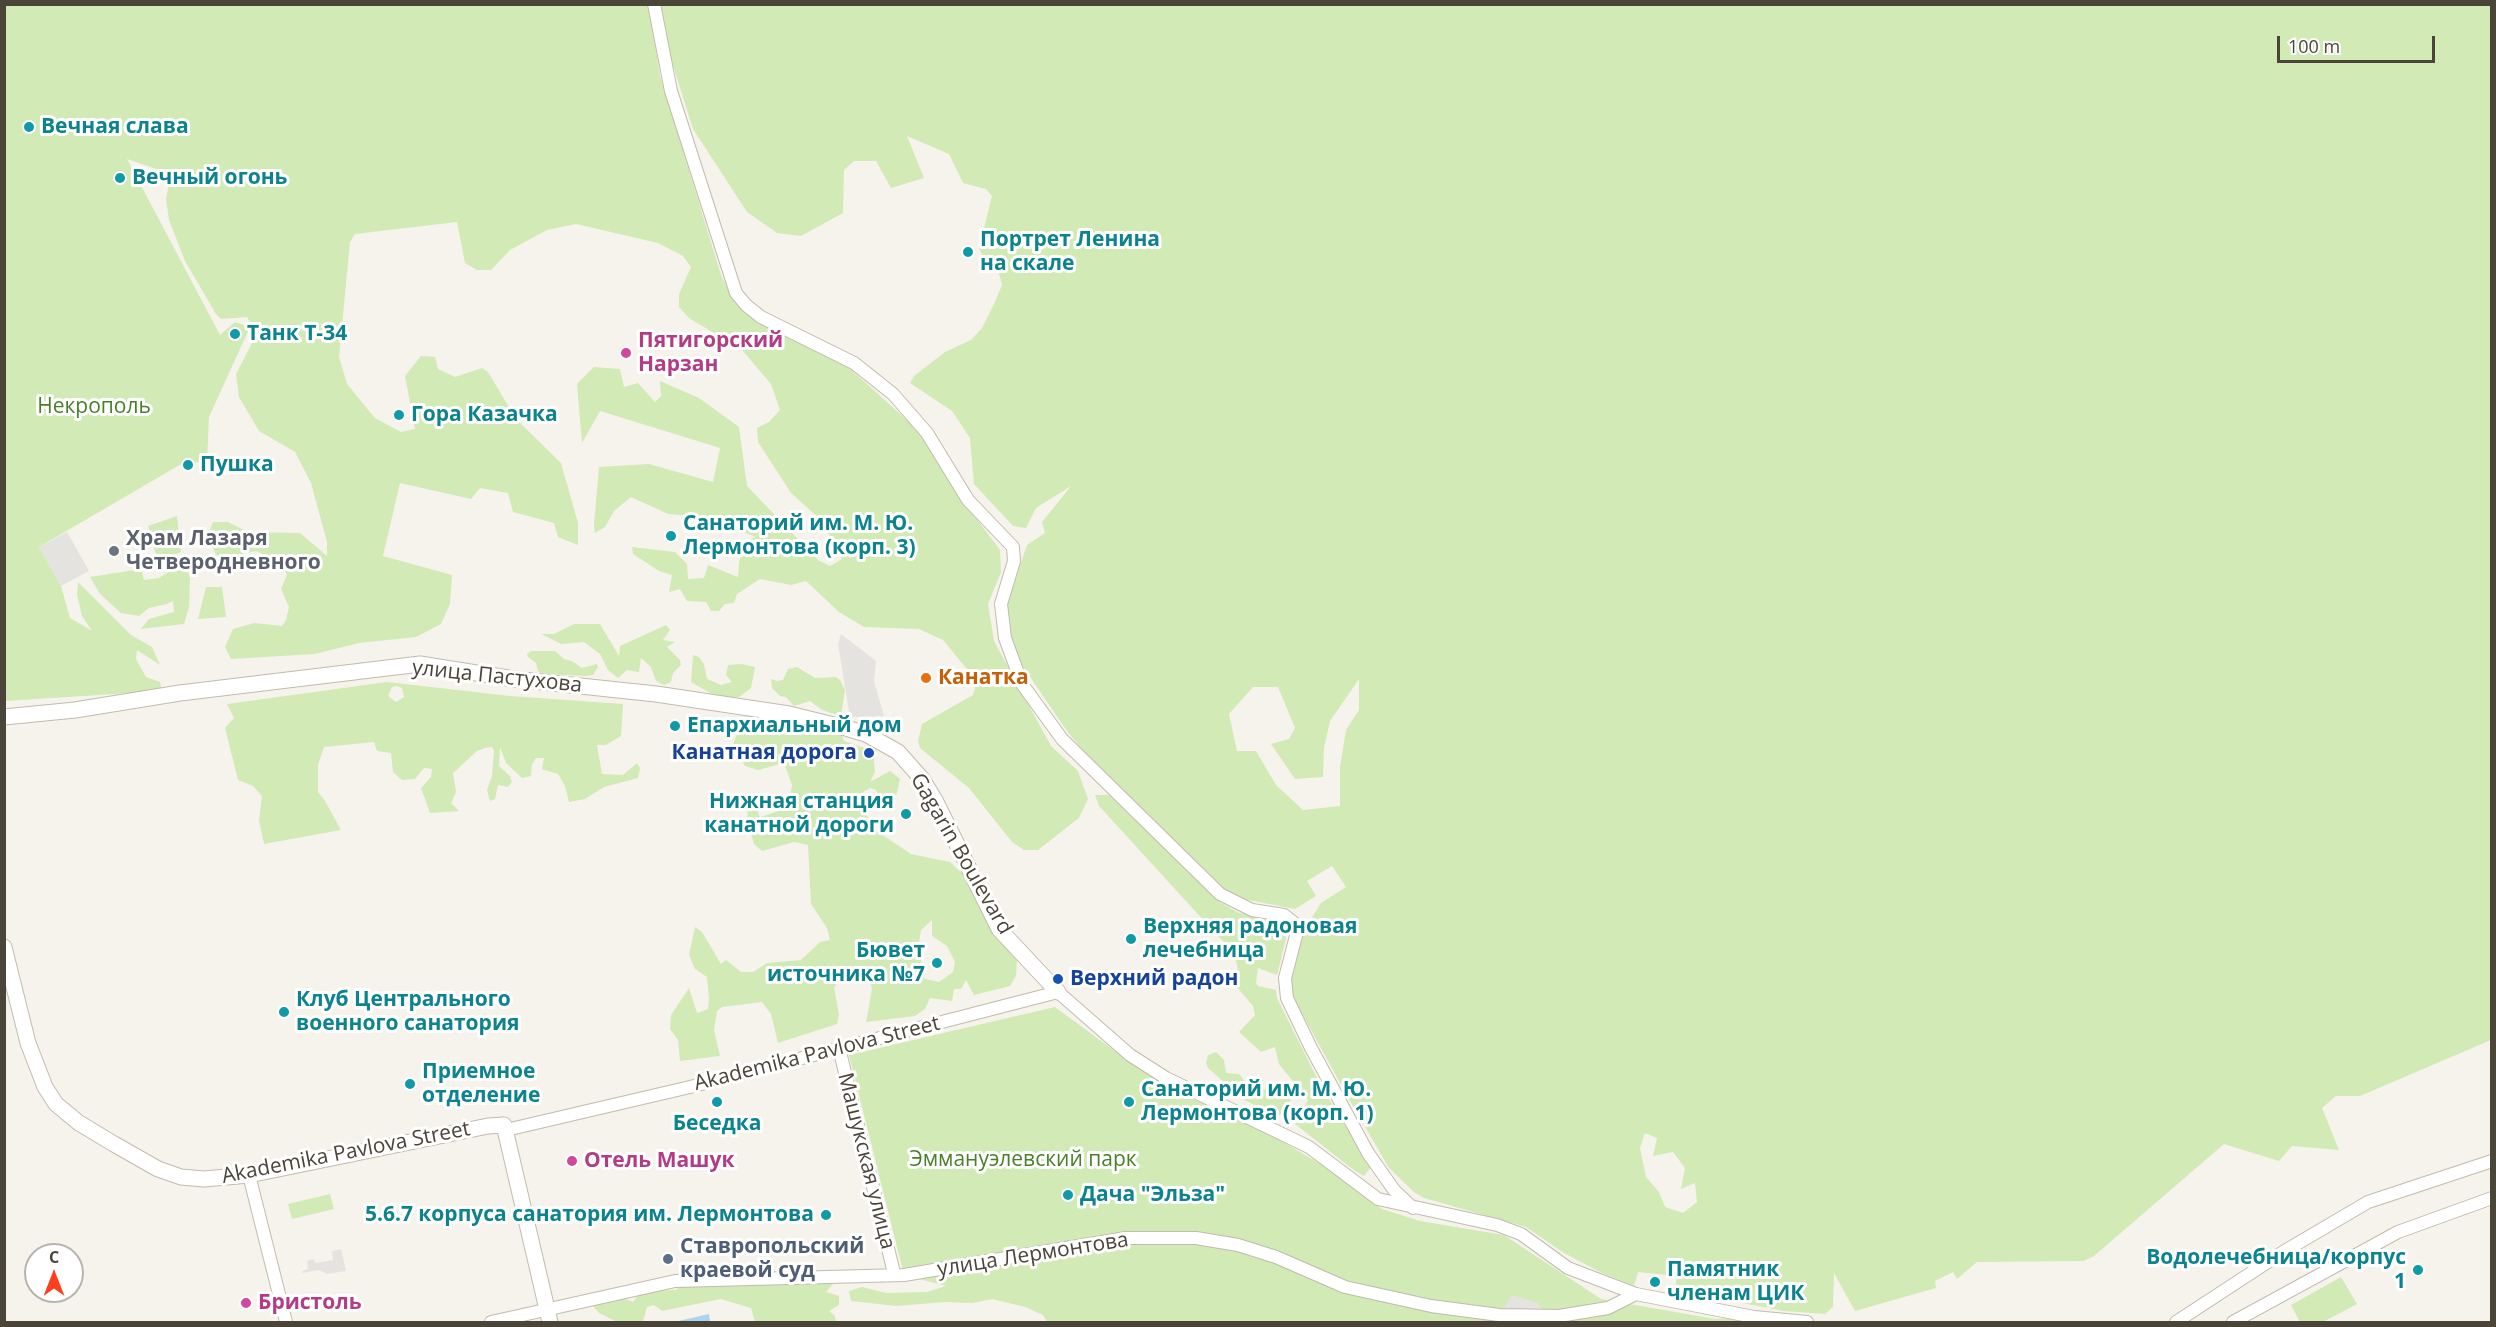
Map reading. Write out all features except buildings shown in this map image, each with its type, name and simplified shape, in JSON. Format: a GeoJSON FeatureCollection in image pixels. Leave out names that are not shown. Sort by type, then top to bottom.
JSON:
{"type":"FeatureCollection","features":[{"type":"Feature","properties":{"kind":"street"},"geometry":{"type":"LineString","coordinates":[[654,4],[671,91],[736,293],[761,317],[854,363],[893,394],[927,433],[968,500],[1013,548],[1014,561],[1000,603],[1005,638],[1022,684],[1062,739],[1220,894],[1252,910],[1284,915],[1294,923],[1298,932],[1285,978],[1287,998],[1311,1048],[1368,1153],[1394,1190],[1413,1208]]}},
{"type":"Feature","properties":{"kind":"street","name":"улица Пастухова"},"geometry":{"type":"LineString","coordinates":[[4,717],[75,710],[180,693],[420,664],[514,679],[656,694],[789,714],[866,734],[884,742],[908,762]]}},
{"type":"Feature","properties":{"kind":"street","name":"Gagarin Boulevard"},"geometry":{"type":"LineString","coordinates":[[908,762],[936,802],[999,929],[1058,992],[1130,1055],[1166,1078],[1309,1147],[1378,1199],[1497,1225],[1521,1234],[1568,1268],[1636,1294],[1754,1317],[1807,1323]]}},
{"type":"Feature","properties":{"kind":"street","name":"Akademika Pavlova Street"},"geometry":{"type":"LineString","coordinates":[[6,955],[28,1043],[45,1087],[57,1104],[79,1124],[158,1169],[173,1175],[204,1179],[249,1175],[503,1127],[690,1087],[1058,992]]}},
{"type":"Feature","properties":{"kind":"street","name":"Машукская улица"},"geometry":{"type":"LineString","coordinates":[[839,1048],[894,1273]]}},
{"type":"Feature","properties":{"kind":"street"},"geometry":{"type":"LineString","coordinates":[[503,1127],[548,1316]]}},
{"type":"Feature","properties":{"kind":"street"},"geometry":{"type":"LineString","coordinates":[[2176,1323],[2348,1212],[2402,1190],[2492,1161]]}},
{"type":"Feature","properties":{"kind":"street"},"geometry":{"type":"LineString","coordinates":[[249,1175],[286,1323]]}},
{"type":"Feature","properties":{"kind":"street"},"geometry":{"type":"LineString","coordinates":[[2232,1323],[2398,1232],[2427,1219],[2492,1198]]}},
{"type":"Feature","properties":{"kind":"street","name":"улица Лермонтова"},"geometry":{"type":"LineString","coordinates":[[491,1323],[548,1316],[675,1281],[920,1272],[1126,1238],[1196,1239],[1238,1245],[1276,1257],[1345,1287],[1431,1306],[1499,1315],[1559,1316],[1608,1308],[1636,1294]]}},
{"type":"Feature","properties":{"kind":"green space","name":"Некрополь"},"geometry":{"type":"Polygon","coordinates":[[[4,5],[649,5],[660,76],[721,275],[735,303],[758,322],[847,366],[920,432],[973,514],[1000,550],[1001,572],[988,604],[994,641],[1051,746],[1078,771],[1088,799],[1079,818],[1038,850],[1024,850],[1012,842],[969,788],[920,748],[918,741],[922,724],[973,695],[975,688],[971,674],[943,640],[919,629],[864,627],[839,612],[806,581],[791,585],[760,579],[737,594],[734,603],[725,604],[719,611],[711,611],[706,602],[687,601],[680,589],[669,592],[672,575],[659,571],[633,554],[632,547],[675,552],[687,564],[688,579],[704,578],[708,565],[738,577],[744,542],[756,537],[704,517],[668,514],[631,497],[614,511],[605,527],[595,533],[599,467],[649,464],[713,482],[720,448],[600,411],[582,443],[577,384],[594,367],[620,369],[624,387],[638,383],[655,402],[661,396],[660,381],[699,398],[739,427],[747,486],[818,560],[830,566],[842,559],[822,521],[791,493],[758,442],[757,428],[769,422],[780,410],[771,384],[742,350],[689,318],[679,307],[679,294],[691,267],[683,256],[658,243],[576,224],[547,230],[510,250],[491,270],[477,270],[465,263],[457,222],[355,234],[350,242],[339,357],[347,384],[375,418],[401,432],[415,429],[405,376],[421,356],[435,357],[438,369],[455,377],[482,368],[488,372],[516,419],[561,463],[578,523],[578,545],[558,537],[554,523],[513,512],[508,493],[480,488],[471,499],[400,483],[383,556],[452,575],[450,604],[441,624],[416,637],[359,643],[315,654],[231,659],[225,647],[233,629],[254,623],[282,626],[286,620],[289,607],[281,589],[287,575],[281,563],[256,551],[222,558],[216,555],[208,535],[213,522],[228,522],[248,532],[300,533],[327,556],[327,542],[311,483],[295,452],[259,431],[239,397],[236,374],[252,343],[253,328],[247,317],[221,319],[185,261],[169,220],[166,199],[171,174],[127,159],[220,335],[235,322],[250,327],[209,417],[207,462],[183,463],[39,547],[61,586],[70,618],[92,631],[82,616],[77,595],[78,582],[131,635],[152,647],[160,665],[137,650],[136,659],[146,677],[160,682],[162,691],[5,701],[4,5]]]}},
{"type":"Feature","properties":{"kind":"green space"},"geometry":{"type":"Polygon","coordinates":[[[661,5],[2491,5],[2491,1040],[2360,1096],[2336,1096],[2322,1108],[2339,1150],[2292,1146],[2279,1161],[2224,1144],[2094,1256],[2084,1261],[1977,1262],[1957,1279],[1953,1272],[1935,1281],[1936,1288],[1855,1311],[1834,1273],[1833,1307],[1825,1314],[1784,1311],[1675,1290],[1677,1276],[1638,1272],[1634,1286],[1602,1273],[1564,1253],[1526,1227],[1424,1198],[1414,1192],[1389,1168],[1293,997],[1290,977],[1302,933],[1321,903],[1346,887],[1332,866],[1307,881],[1316,896],[1295,909],[1243,899],[1227,891],[1209,878],[1087,755],[1067,731],[1022,665],[1012,639],[1005,610],[1027,545],[1045,533],[1042,522],[1071,486],[1036,508],[1026,528],[1013,526],[974,484],[970,438],[952,411],[910,383],[914,376],[945,352],[971,340],[982,328],[994,304],[1002,285],[998,270],[987,266],[979,248],[992,196],[986,189],[963,183],[949,154],[907,136],[924,178],[891,188],[876,161],[854,161],[844,170],[843,213],[801,236],[777,233],[747,212],[693,129],[671,59],[661,5]],[[1359,679],[1330,721],[1324,748],[1323,777],[1295,779],[1271,744],[1289,739],[1295,728],[1278,687],[1253,687],[1229,714],[1237,751],[1256,751],[1276,785],[1303,810],[1340,806],[1340,767],[1346,730],[1359,710],[1359,679]],[[1645,1133],[1640,1148],[1646,1177],[1659,1192],[1665,1207],[1683,1213],[1697,1202],[1695,1183],[1681,1189],[1685,1168],[1673,1152],[1653,1156],[1657,1138],[1645,1133]]]}},
{"type":"Feature","properties":{"kind":"green space"},"geometry":{"type":"Polygon","coordinates":[[[177,516],[181,552],[158,562],[148,526],[177,516]]]}},
{"type":"Feature","properties":{"kind":"green space"},"geometry":{"type":"Polygon","coordinates":[[[186,561],[190,579],[189,607],[184,624],[141,629],[149,619],[174,612],[173,601],[149,608],[139,616],[121,613],[100,594],[90,577],[141,569],[144,580],[159,578],[186,561]]]}},
{"type":"Feature","properties":{"kind":"green space"},"geometry":{"type":"Polygon","coordinates":[[[206,587],[222,587],[226,617],[198,619],[206,587]]]}},
{"type":"Feature","properties":{"kind":"green space"},"geometry":{"type":"Polygon","coordinates":[[[574,624],[600,624],[619,656],[620,646],[666,625],[670,630],[663,640],[675,642],[667,647],[680,660],[681,665],[673,673],[671,682],[664,685],[656,681],[651,667],[641,658],[639,672],[627,670],[618,678],[608,670],[600,654],[584,642],[561,644],[541,634],[554,634],[574,624]]]}},
{"type":"Feature","properties":{"kind":"green space"},"geometry":{"type":"Polygon","coordinates":[[[531,651],[555,651],[564,659],[582,668],[597,664],[598,667],[593,675],[585,676],[542,674],[538,671],[536,663],[528,657],[527,654],[531,651]]]}},
{"type":"Feature","properties":{"kind":"green space"},"geometry":{"type":"Polygon","coordinates":[[[693,655],[699,657],[704,664],[707,679],[721,685],[732,682],[726,675],[728,665],[742,664],[755,667],[751,688],[739,697],[724,697],[710,693],[691,682],[693,655]]]}},
{"type":"Feature","properties":{"kind":"green space"},"geometry":{"type":"Polygon","coordinates":[[[797,667],[815,678],[836,677],[840,680],[845,690],[841,716],[822,710],[810,701],[794,706],[786,697],[780,696],[772,688],[771,679],[783,680],[788,669],[797,667]]]}},
{"type":"Feature","properties":{"kind":"green space"},"geometry":{"type":"Polygon","coordinates":[[[387,682],[510,696],[623,704],[621,736],[606,745],[597,745],[602,774],[623,775],[637,763],[640,768],[638,778],[604,787],[585,799],[569,802],[565,786],[558,774],[542,769],[544,758],[536,758],[532,764],[531,776],[522,778],[506,763],[500,747],[499,766],[510,776],[512,782],[508,787],[498,785],[495,799],[490,801],[487,790],[492,776],[494,751],[492,747],[485,748],[477,751],[453,773],[456,792],[451,803],[459,811],[430,813],[421,788],[431,777],[432,769],[424,768],[415,779],[402,780],[393,772],[391,753],[377,751],[374,742],[324,747],[318,765],[318,792],[341,830],[264,844],[259,820],[262,796],[253,786],[238,780],[225,728],[234,718],[227,704],[387,682]],[[392,687],[388,696],[396,702],[404,697],[402,688],[392,687]]]}},
{"type":"Feature","properties":{"kind":"green space"},"geometry":{"type":"Polygon","coordinates":[[[746,713],[841,732],[844,741],[873,751],[875,772],[870,782],[890,771],[900,779],[897,793],[886,812],[876,790],[870,788],[863,792],[866,814],[875,830],[911,854],[950,862],[967,878],[1017,960],[1016,976],[1010,986],[974,995],[966,980],[961,989],[954,989],[952,1001],[930,998],[925,1009],[915,1016],[866,1022],[872,989],[866,967],[842,976],[834,988],[839,1014],[837,1024],[778,1043],[771,1014],[762,1002],[722,1007],[717,1011],[714,1030],[720,1056],[680,1061],[678,1040],[670,1029],[671,1015],[689,988],[697,1013],[708,1009],[707,977],[695,969],[689,955],[695,927],[702,932],[721,964],[726,960],[741,972],[753,972],[767,963],[801,960],[820,942],[830,940],[827,928],[811,904],[808,845],[794,842],[762,851],[754,844],[747,820],[749,798],[752,798],[760,817],[779,811],[783,795],[790,797],[792,785],[784,763],[758,770],[745,766],[733,745],[739,728],[746,725],[746,713]],[[932,920],[921,930],[918,949],[924,951],[920,965],[925,979],[939,982],[953,972],[955,962],[947,946],[932,936],[932,920]]]}},
{"type":"Feature","properties":{"kind":"green space"},"geometry":{"type":"Polygon","coordinates":[[[1095,795],[1109,795],[1221,903],[1239,913],[1268,917],[1283,927],[1286,939],[1277,975],[1258,968],[1256,983],[1258,986],[1276,990],[1277,998],[1322,1088],[1371,1167],[1364,1176],[1295,1124],[1308,1100],[1279,1064],[1275,1047],[1261,1052],[1239,1032],[1255,1015],[1253,1006],[1235,985],[1239,977],[1236,960],[1240,948],[1224,942],[1217,935],[1099,806],[1095,795]]]}},
{"type":"Feature","properties":{"kind":"green space","name":"Эммануэлевский парк"},"geometry":{"type":"Polygon","coordinates":[[[1055,1007],[1139,1069],[1147,1071],[1181,1094],[1251,1123],[1329,1169],[1382,1209],[1420,1221],[1504,1235],[1601,1299],[1715,1319],[1730,1318],[1752,1322],[1047,1322],[1043,1315],[1025,1307],[992,1299],[973,1303],[945,1302],[896,1306],[851,1301],[849,1291],[862,1287],[886,1293],[927,1292],[946,1286],[904,1275],[849,1055],[1055,1007]]]}},
{"type":"Feature","properties":{"kind":"green space"},"geometry":{"type":"Polygon","coordinates":[[[1216,1052],[1224,1060],[1226,1073],[1239,1074],[1249,1087],[1268,1090],[1284,1085],[1289,1094],[1292,1110],[1275,1115],[1232,1094],[1227,1085],[1208,1068],[1206,1063],[1208,1055],[1216,1052]]]}},
{"type":"Feature","properties":{"kind":"green space"},"geometry":{"type":"Polygon","coordinates":[[[330,1194],[334,1209],[292,1219],[288,1204],[330,1194]]]}},
{"type":"Feature","properties":{"kind":"green space"},"geometry":{"type":"Polygon","coordinates":[[[2341,1277],[2357,1304],[2323,1322],[2300,1322],[2291,1305],[2341,1277]]]}},
{"type":"Feature","properties":{"kind":"green space"},"geometry":{"type":"Polygon","coordinates":[[[780,1279],[829,1279],[833,1284],[826,1292],[839,1296],[839,1305],[829,1311],[835,1316],[836,1322],[755,1322],[751,1308],[721,1299],[662,1311],[654,1305],[647,1307],[643,1322],[617,1322],[599,1313],[590,1302],[618,1296],[633,1302],[641,1291],[676,1290],[683,1283],[716,1281],[730,1286],[780,1279]]]}},
{"type":"Feature","properties":{"kind":"shaded area"},"geometry":{"type":"Polygon","coordinates":[[[67,532],[89,571],[61,586],[39,547],[67,532]]]}},
{"type":"Feature","properties":{"kind":"shaded area"},"geometry":{"type":"Polygon","coordinates":[[[841,634],[876,661],[874,681],[884,716],[850,717],[838,644],[841,634]]]}},
{"type":"Feature","properties":{"kind":"shaded area"},"geometry":{"type":"Polygon","coordinates":[[[341,1249],[346,1271],[327,1274],[319,1270],[303,1273],[302,1271],[308,1269],[307,1261],[313,1259],[316,1263],[333,1260],[332,1251],[341,1249]]]}},
{"type":"Feature","properties":{"kind":"shaded area"},"geometry":{"type":"Polygon","coordinates":[[[1512,1295],[1538,1303],[1544,1312],[1499,1315],[1512,1295]]]}},
{"type":"Feature","properties":{"kind":"water"},"geometry":{"type":"Polygon","coordinates":[[[709,1314],[710,1322],[674,1322],[709,1314]]]}},
{"type":"Feature","properties":{"kind":"place","name":"Вечная слава"},"geometry":{"type":"Point","coordinates":[29,127]}},
{"type":"Feature","properties":{"kind":"place","name":"Вечный огонь"},"geometry":{"type":"Point","coordinates":[120,178]}},
{"type":"Feature","properties":{"kind":"place","name":"Портрет Ленина на скале"},"geometry":{"type":"Point","coordinates":[968,252]}},
{"type":"Feature","properties":{"kind":"place","name":"Танк Т-34"},"geometry":{"type":"Point","coordinates":[235,334]}},
{"type":"Feature","properties":{"kind":"place","name":"Пятигорский Нарзан"},"geometry":{"type":"Point","coordinates":[626,353]}},
{"type":"Feature","properties":{"kind":"place","name":"Гора Казачка"},"geometry":{"type":"Point","coordinates":[399,415]}},
{"type":"Feature","properties":{"kind":"place","name":"Пушка"},"geometry":{"type":"Point","coordinates":[188,465]}},
{"type":"Feature","properties":{"kind":"place","name":"Санаторий им. М. Ю. Лермонтова (корп. 3)"},"geometry":{"type":"Point","coordinates":[671,536]}},
{"type":"Feature","properties":{"kind":"place","name":"Храм Лазаря Четверодневного"},"geometry":{"type":"Point","coordinates":[114,551]}},
{"type":"Feature","properties":{"kind":"place","name":"Канатка"},"geometry":{"type":"Point","coordinates":[926,678]}},
{"type":"Feature","properties":{"kind":"place","name":"Епархиальный дом"},"geometry":{"type":"Point","coordinates":[675,726]}},
{"type":"Feature","properties":{"kind":"place","name":"Канатная дорога"},"geometry":{"type":"Point","coordinates":[869,753]}},
{"type":"Feature","properties":{"kind":"place","name":"Нижная станция канатной дороги"},"geometry":{"type":"Point","coordinates":[906,814]}},
{"type":"Feature","properties":{"kind":"place","name":"Верхняя радоновая лечебница"},"geometry":{"type":"Point","coordinates":[1131,939]}},
{"type":"Feature","properties":{"kind":"place","name":"Бювет источника №7"},"geometry":{"type":"Point","coordinates":[937,963]}},
{"type":"Feature","properties":{"kind":"place","name":"Верхний радон"},"geometry":{"type":"Point","coordinates":[1058,979]}},
{"type":"Feature","properties":{"kind":"place","name":"Клуб Центрального военного санатория"},"geometry":{"type":"Point","coordinates":[284,1012]}},
{"type":"Feature","properties":{"kind":"place","name":"Приемное отделение"},"geometry":{"type":"Point","coordinates":[410,1084]}},
{"type":"Feature","properties":{"kind":"place","name":"Беседка"},"geometry":{"type":"Point","coordinates":[717,1102]}},
{"type":"Feature","properties":{"kind":"place","name":"Санаторий им. М. Ю. Лермонтова (корп. 1)"},"geometry":{"type":"Point","coordinates":[1129,1102]}},
{"type":"Feature","properties":{"kind":"place","name":"Отель Машук"},"geometry":{"type":"Point","coordinates":[572,1161]}},
{"type":"Feature","properties":{"kind":"place","name":"Дача \"Эльза\""},"geometry":{"type":"Point","coordinates":[1068,1195]}},
{"type":"Feature","properties":{"kind":"place","name":"5.6.7 корпуса санатория им. Лермонтова"},"geometry":{"type":"Point","coordinates":[826,1215]}},
{"type":"Feature","properties":{"kind":"place","name":"Ставропольский краевой суд"},"geometry":{"type":"Point","coordinates":[668,1259]}},
{"type":"Feature","properties":{"kind":"place","name":"Водолечебница/корпус 1"},"geometry":{"type":"Point","coordinates":[2418,1270]}},
{"type":"Feature","properties":{"kind":"place","name":"Памятник членам ЦИК"},"geometry":{"type":"Point","coordinates":[1655,1282]}},
{"type":"Feature","properties":{"kind":"place","name":"Бристоль"},"geometry":{"type":"Point","coordinates":[246,1303]}}]}
